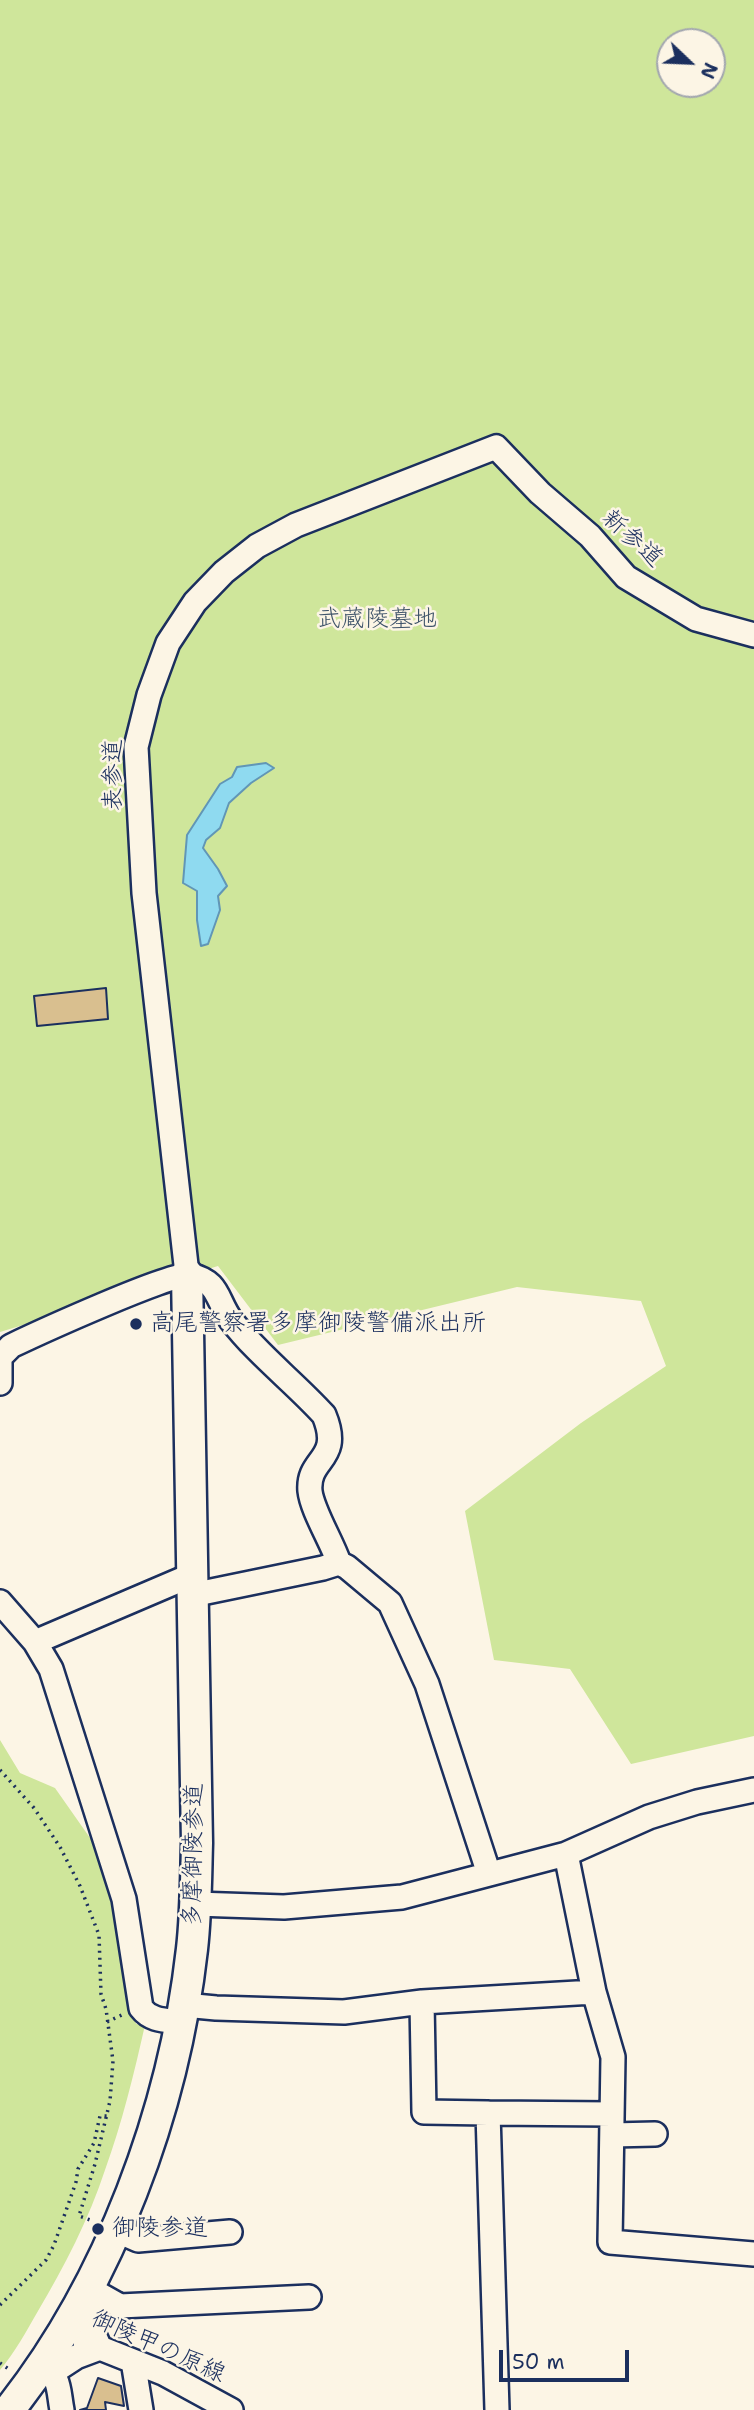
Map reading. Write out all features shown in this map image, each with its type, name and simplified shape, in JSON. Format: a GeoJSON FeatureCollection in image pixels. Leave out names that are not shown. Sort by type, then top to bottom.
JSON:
{"type":"FeatureCollection","features":[{"type":"Feature","properties":{"kind":"main road","name":"多摩御陵参道"},"geometry":{"type":"LineString","coordinates":[[13,2393],[47,2369],[62,2333],[88,2288],[104,2225],[154,2128],[169,2078],[182,2013],[196,1904],[186,1267]]}},
{"type":"Feature","properties":{"kind":"street","name":"新参道"},"geometry":{"type":"LineString","coordinates":[[496,447],[540,493],[590,536],[626,577],[696,619],[754,635]]}},
{"type":"Feature","properties":{"kind":"street","name":"表参道"},"geometry":{"type":"LineString","coordinates":[[186,1267],[144,893],[136,747],[149,695],[169,643],[195,602],[224,572],[257,546],[296,526],[496,447]]}},
{"type":"Feature","properties":{"kind":"street"},"geometry":{"type":"LineString","coordinates":[[0,1383],[0,1358],[11,1346],[148,1287],[186,1267],[216,1289],[229,1318],[269,1362],[324,1415],[329,1427],[329,1450],[312,1473],[310,1490],[339,1563],[390,1602],[405,1633],[427,1684],[489,1874]]}},
{"type":"Feature","properties":{"kind":"street"},"geometry":{"type":"LineString","coordinates":[[35,1642],[192,1585],[323,1568],[339,1563]]}},
{"type":"Feature","properties":{"kind":"street"},"geometry":{"type":"LineString","coordinates":[[0,1602],[35,1642],[51,1669],[124,1899],[141,2008],[146,2015],[153,2018],[182,2013],[241,2010],[344,2012],[422,2002],[593,1992]]}},
{"type":"Feature","properties":{"kind":"street"},"geometry":{"type":"LineString","coordinates":[[196,1904],[284,1907],[402,1897],[566,1854],[649,1817],[697,1802],[754,1790]]}},
{"type":"Feature","properties":{"kind":"street"},"geometry":{"type":"LineString","coordinates":[[566,1854],[593,1992],[613,2057],[610,2242],[754,2254]]}},
{"type":"Feature","properties":{"kind":"street"},"geometry":{"type":"LineString","coordinates":[[422,2002],[424,2112],[488,2113],[612,2124],[655,2134]]}},
{"type":"Feature","properties":{"kind":"street"},"geometry":{"type":"LineString","coordinates":[[488,2113],[497,2410]]}},
{"type":"Feature","properties":{"kind":"street"},"geometry":{"type":"LineString","coordinates":[[104,2225],[138,2240],[230,2232]]}},
{"type":"Feature","properties":{"kind":"street"},"geometry":{"type":"LineString","coordinates":[[88,2288],[120,2306],[309,2296]]}},
{"type":"Feature","properties":{"kind":"street"},"geometry":{"type":"LineString","coordinates":[[61,2404],[47,2369],[100,2348],[91,2328],[88,2288]]}},
{"type":"Feature","properties":{"kind":"street","name":"御陵甲の原線"},"geometry":{"type":"LineString","coordinates":[[62,2333],[198,2390],[230,2410]]}},
{"type":"Feature","properties":{"kind":"street"},"geometry":{"type":"LineString","coordinates":[[133,2361],[141,2410]]}},
{"type":"Feature","properties":{"kind":"street"},"geometry":{"type":"LineString","coordinates":[[13,2393],[61,2404]]}},
{"type":"Feature","properties":{"kind":"path"},"geometry":{"type":"LineString","coordinates":[[0,1770],[34,1808],[60,1847],[90,1909],[99,1935],[101,1994],[113,2060],[108,2116],[79,2216],[104,2225]]}},
{"type":"Feature","properties":{"kind":"path"},"geometry":{"type":"LineString","coordinates":[[0,2305],[46,2260],[54,2245],[78,2169],[94,2143],[100,2116],[108,2116]]}},
{"type":"Feature","properties":{"kind":"path"},"geometry":{"type":"LineString","coordinates":[[0,2363],[13,2393]]}},
{"type":"Feature","properties":{"kind":"green space","name":"武蔵陵墓地"},"geometry":{"type":"Polygon","coordinates":[[[0,0],[754,0],[754,1736],[631,1764],[570,1669],[494,1660],[465,1511],[581,1423],[666,1366],[641,1301],[517,1287],[278,1345],[218,1266],[0,1332],[0,0]]]}},
{"type":"Feature","properties":{"kind":"green space"},"geometry":{"type":"Polygon","coordinates":[[[0,1740],[20,1773],[55,1788],[102,1855],[118,1904],[136,2024],[145,2025],[122,2116],[91,2207],[48,2294],[0,2370],[0,1740]]]}},
{"type":"Feature","properties":{"kind":"water"},"geometry":{"type":"Polygon","coordinates":[[[266,763],[274,768],[251,783],[229,803],[220,828],[206,840],[203,848],[227,886],[218,896],[220,910],[208,944],[201,946],[197,920],[197,891],[183,883],[187,835],[220,784],[232,777],[237,767],[266,763]]]}},
{"type":"Feature","properties":{"kind":"building"},"geometry":{"type":"Polygon","coordinates":[[[106,988],[108,1019],[37,1026],[34,996],[106,988]]]}},
{"type":"Feature","properties":{"kind":"building"},"geometry":{"type":"Polygon","coordinates":[[[98,2378],[121,2386],[124,2406],[105,2402],[106,2410],[80,2410],[87,2408],[98,2378]]]}},
{"type":"Feature","properties":{"kind":"place","name":"高尾警察署多摩御陵警備派出所"},"geometry":{"type":"Point","coordinates":[136,1324]}},
{"type":"Feature","properties":{"kind":"place","name":"御陵参道"},"geometry":{"type":"Point","coordinates":[98,2229]}}]}
